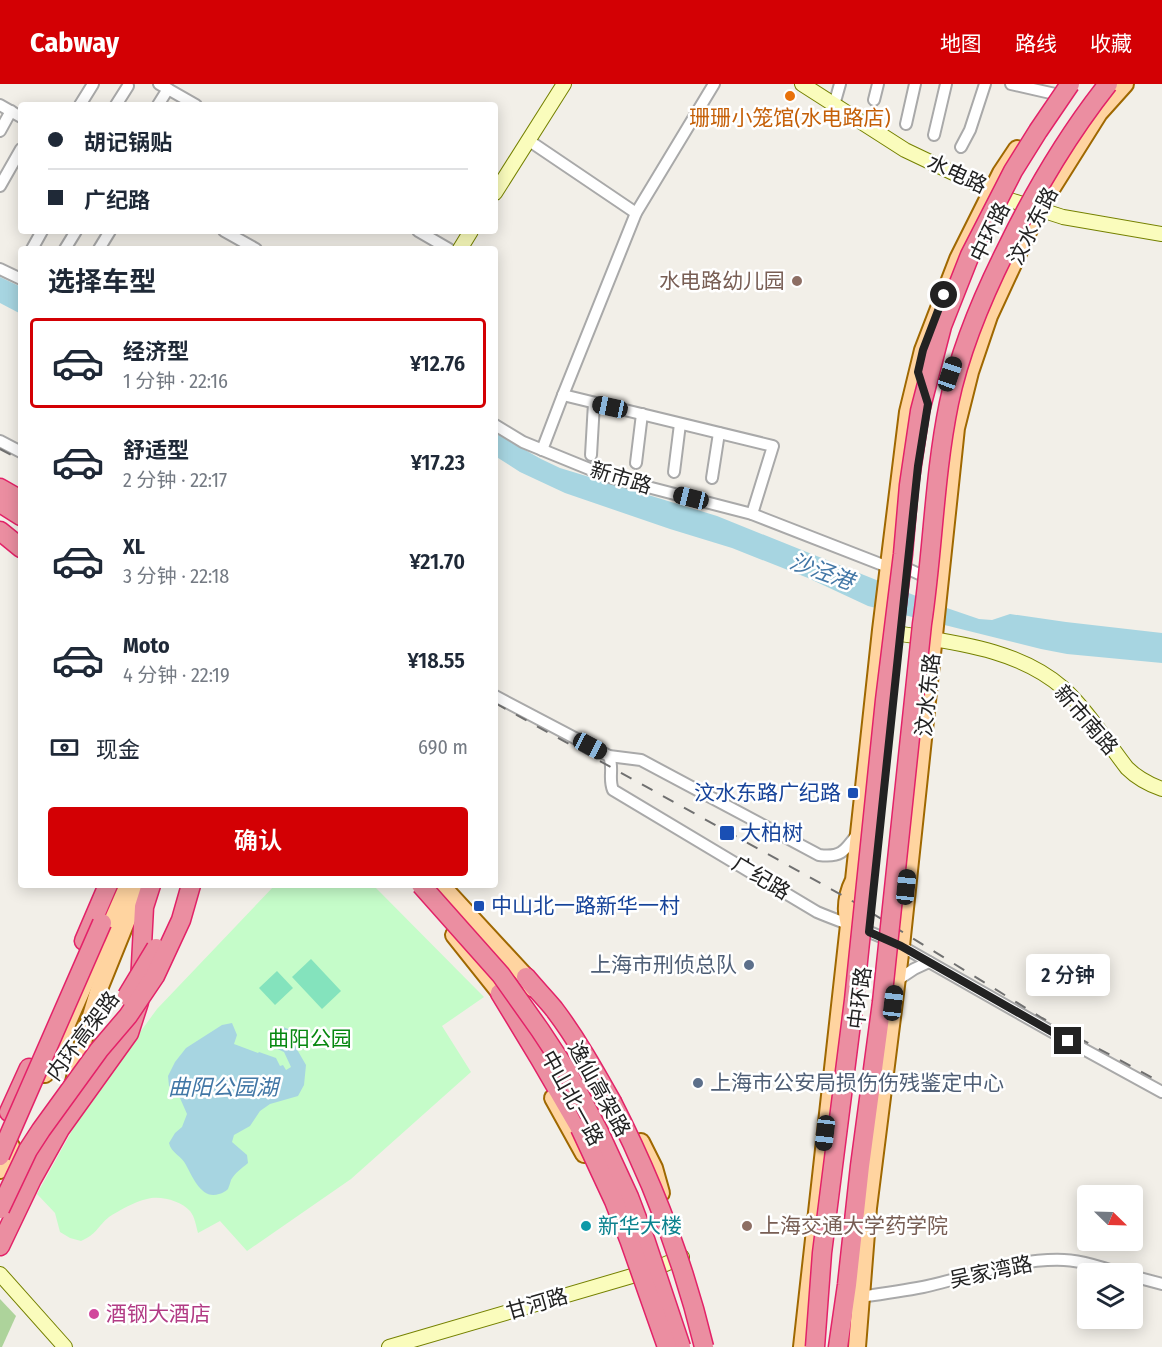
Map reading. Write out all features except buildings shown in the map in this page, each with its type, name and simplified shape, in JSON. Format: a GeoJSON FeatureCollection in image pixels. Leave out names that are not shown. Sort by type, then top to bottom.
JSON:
{"type":"FeatureCollection","features":[{"type":"Feature","properties":{"kind":"highway","name":"中环路"},"geometry":{"type":"LineString","coordinates":[[838,1347],[854,1291],[860,1166],[892,918],[938,483],[949,402],[972,327],[991,279],[1037,187],[1060,150],[1108,84]]}},
{"type":"Feature","properties":{"kind":"highway","name":"中环路"},"geometry":{"type":"LineString","coordinates":[[815,1347],[822,1253],[855,989],[909,485],[920,411],[942,326],[970,255],[1013,171],[1062,88]]}},
{"type":"Feature","properties":{"kind":"highway"},"geometry":{"type":"LineString","coordinates":[[0,478],[18,488]]}},
{"type":"Feature","properties":{"kind":"highway"},"geometry":{"type":"LineString","coordinates":[[0,488],[18,499]]}},
{"type":"Feature","properties":{"kind":"highway"},"geometry":{"type":"LineString","coordinates":[[0,503],[18,514]]}},
{"type":"Feature","properties":{"kind":"highway"},"geometry":{"type":"LineString","coordinates":[[0,517],[18,530]]}},
{"type":"Feature","properties":{"kind":"highway"},"geometry":{"type":"LineString","coordinates":[[0,531],[18,546]]}},
{"type":"Feature","properties":{"kind":"highway"},"geometry":{"type":"LineString","coordinates":[[1,1162],[102,923],[111,888]]}},
{"type":"Feature","properties":{"kind":"highway"},"geometry":{"type":"LineString","coordinates":[[9,1112],[111,888]]}},
{"type":"Feature","properties":{"kind":"highway"},"geometry":{"type":"LineString","coordinates":[[0,1246],[45,1154],[79,1101],[129,1032],[135,1018],[139,1002],[144,907],[150,888]]}},
{"type":"Feature","properties":{"kind":"highway","name":"内环高架路"},"geometry":{"type":"LineString","coordinates":[[0,1183],[35,1117],[62,1079],[117,1012],[152,956],[171,916],[179,888]]}},
{"type":"Feature","properties":{"kind":"highway","name":"内环高架路"},"geometry":{"type":"LineString","coordinates":[[0,1209],[28,1150],[41,1130],[99,1050],[128,1016],[155,976],[181,920],[190,888]]}},
{"type":"Feature","properties":{"kind":"highway","name":"逸仙高架路"},"geometry":{"type":"LineString","coordinates":[[424,888],[501,975],[567,1071],[629,1197],[681,1347]]}},
{"type":"Feature","properties":{"kind":"highway","name":"逸仙高架路"},"geometry":{"type":"LineString","coordinates":[[437,888],[476,928],[534,1003],[591,1093],[646,1209],[692,1347]]}},
{"type":"Feature","properties":{"kind":"highway"},"geometry":{"type":"LineString","coordinates":[[523,974],[554,1008],[612,1102],[630,1138],[663,1211],[687,1284],[704,1347]]}},
{"type":"Feature","properties":{"kind":"highway"},"geometry":{"type":"LineString","coordinates":[[500,993],[580,1128],[614,1201],[667,1347]]}},
{"type":"Feature","properties":{"kind":"highway"},"geometry":{"type":"LineString","coordinates":[[809,1347],[822,1253]]}},
{"type":"Feature","properties":{"kind":"highway"},"geometry":{"type":"LineString","coordinates":[[848,1347],[854,1291]]}},
{"type":"Feature","properties":{"kind":"main road"},"geometry":{"type":"LineString","coordinates":[[1089,88],[1119,84]]}},
{"type":"Feature","properties":{"kind":"main road","name":"汶水东路"},"geometry":{"type":"LineString","coordinates":[[857,1347],[854,1291],[868,1208],[901,946],[956,428],[970,372],[989,316],[1038,210],[1099,113],[1125,84]]}},
{"type":"Feature","properties":{"kind":"main road","name":"汶水东路"},"geometry":{"type":"LineString","coordinates":[[838,1347],[844,1264],[897,723],[914,572],[938,420],[950,374],[973,306],[986,276],[1006,198],[1001,173],[1062,88]]}},
{"type":"Feature","properties":{"kind":"main road","name":"汶水东路"},"geometry":{"type":"LineString","coordinates":[[914,572],[918,466],[928,404],[942,347],[957,305],[979,250],[1035,149],[1089,88]]}},
{"type":"Feature","properties":{"kind":"main road","name":"汶水东路"},"geometry":{"type":"LineString","coordinates":[[802,1347],[849,925],[846,915],[849,890],[854,880],[874,690],[908,412],[923,350],[958,259],[1006,198]]}},
{"type":"Feature","properties":{"kind":"main road"},"geometry":{"type":"LineString","coordinates":[[918,372],[928,404]]}},
{"type":"Feature","properties":{"kind":"main road"},"geometry":{"type":"LineString","coordinates":[[950,374],[961,411]]}},
{"type":"Feature","properties":{"kind":"main road"},"geometry":{"type":"LineString","coordinates":[[0,526],[18,538]]}},
{"type":"Feature","properties":{"kind":"main road"},"geometry":{"type":"LineString","coordinates":[[874,690],[897,723],[928,695]]}},
{"type":"Feature","properties":{"kind":"main road"},"geometry":{"type":"LineString","coordinates":[[1,1162],[64,1033],[127,888]]}},
{"type":"Feature","properties":{"kind":"main road"},"geometry":{"type":"LineString","coordinates":[[0,1230],[31,1161],[69,1097],[93,1005],[140,888]]}},
{"type":"Feature","properties":{"kind":"main road"},"geometry":{"type":"LineString","coordinates":[[413,888],[468,951],[500,993],[530,1057],[594,1172],[642,1273],[656,1294],[674,1347]]}},
{"type":"Feature","properties":{"kind":"main road","name":"中山北一路"},"geometry":{"type":"LineString","coordinates":[[444,888],[523,974],[589,1076],[628,1152],[678,1259]]}},
{"type":"Feature","properties":{"kind":"main road","name":"汶水东路"},"geometry":{"type":"LineString","coordinates":[[815,1347],[821,1327],[860,1022],[876,934]]}},
{"type":"Feature","properties":{"kind":"main road"},"geometry":{"type":"LineString","coordinates":[[825,1133],[849,1102]]}},
{"type":"Feature","properties":{"kind":"main road"},"geometry":{"type":"LineString","coordinates":[[1,1162],[8,1145],[9,1112]]}},
{"type":"Feature","properties":{"kind":"main road"},"geometry":{"type":"LineString","coordinates":[[0,1134],[9,1112]]}},
{"type":"Feature","properties":{"kind":"main road"},"geometry":{"type":"LineString","coordinates":[[678,1259],[683,1286],[704,1347]]}},
{"type":"Feature","properties":{"kind":"street"},"geometry":{"type":"LineString","coordinates":[[83,102],[93,84]]}},
{"type":"Feature","properties":{"kind":"street"},"geometry":{"type":"LineString","coordinates":[[498,188],[564,84]]}},
{"type":"Feature","properties":{"kind":"street"},"geometry":{"type":"LineString","coordinates":[[543,450],[636,213],[714,84]]}},
{"type":"Feature","properties":{"kind":"street"},"geometry":{"type":"LineString","coordinates":[[834,105],[840,84]]}},
{"type":"Feature","properties":{"kind":"street"},"geometry":{"type":"LineString","coordinates":[[874,100],[878,84]]}},
{"type":"Feature","properties":{"kind":"street"},"geometry":{"type":"LineString","coordinates":[[906,124],[915,84]]}},
{"type":"Feature","properties":{"kind":"street"},"geometry":{"type":"LineString","coordinates":[[934,135],[946,84]]}},
{"type":"Feature","properties":{"kind":"street"},"geometry":{"type":"LineString","coordinates":[[961,147],[970,130],[985,84]]}},
{"type":"Feature","properties":{"kind":"street"},"geometry":{"type":"LineString","coordinates":[[1011,84],[1062,88]]}},
{"type":"Feature","properties":{"kind":"street","name":"水电路"},"geometry":{"type":"LineString","coordinates":[[804,85],[905,150],[1006,198],[1063,217],[1162,234]]}},
{"type":"Feature","properties":{"kind":"street"},"geometry":{"type":"LineString","coordinates":[[159,102],[163,86],[191,102]]}},
{"type":"Feature","properties":{"kind":"street"},"geometry":{"type":"LineString","coordinates":[[118,102],[128,87]]}},
{"type":"Feature","properties":{"kind":"street"},"geometry":{"type":"LineString","coordinates":[[0,105],[16,114],[0,131]]}},
{"type":"Feature","properties":{"kind":"street"},"geometry":{"type":"LineString","coordinates":[[528,140],[636,213]]}},
{"type":"Feature","properties":{"kind":"street"},"geometry":{"type":"LineString","coordinates":[[0,186],[18,154]]}},
{"type":"Feature","properties":{"kind":"street"},"geometry":{"type":"LineString","coordinates":[[229,234],[251,246]]}},
{"type":"Feature","properties":{"kind":"street"},"geometry":{"type":"LineString","coordinates":[[423,234],[444,246]]}},
{"type":"Feature","properties":{"kind":"street"},"geometry":{"type":"LineString","coordinates":[[0,269],[18,278]]}},
{"type":"Feature","properties":{"kind":"street"},"geometry":{"type":"LineString","coordinates":[[563,395],[772,446],[752,514]]}},
{"type":"Feature","properties":{"kind":"street"},"geometry":{"type":"LineString","coordinates":[[591,455],[594,403]]}},
{"type":"Feature","properties":{"kind":"street"},"geometry":{"type":"LineString","coordinates":[[636,463],[642,414]]}},
{"type":"Feature","properties":{"kind":"street"},"geometry":{"type":"LineString","coordinates":[[674,472],[680,424]]}},
{"type":"Feature","properties":{"kind":"street","name":"新市路"},"geometry":{"type":"LineString","coordinates":[[498,427],[523,442],[609,477],[752,514],[888,575],[914,572],[939,589]]}},
{"type":"Feature","properties":{"kind":"street"},"geometry":{"type":"LineString","coordinates":[[712,478],[719,433]]}},
{"type":"Feature","properties":{"kind":"street"},"geometry":{"type":"LineString","coordinates":[[0,441],[18,450]]}},
{"type":"Feature","properties":{"kind":"street","name":"新市南路"},"geometry":{"type":"LineString","coordinates":[[882,623],[908,625],[935,632],[1002,654],[1034,668],[1063,689],[1077,703],[1127,768],[1151,785],[1162,789]]}},
{"type":"Feature","properties":{"kind":"street"},"geometry":{"type":"LineString","coordinates":[[498,698],[609,756],[640,760],[819,855],[832,857],[846,851],[858,833]]}},
{"type":"Feature","properties":{"kind":"street","name":"广纪路"},"geometry":{"type":"LineString","coordinates":[[609,756],[612,770],[610,784],[613,790],[818,912],[849,925]]}},
{"type":"Feature","properties":{"kind":"street"},"geometry":{"type":"LineString","coordinates":[[849,925],[901,946],[1162,1092]]}},
{"type":"Feature","properties":{"kind":"street"},"geometry":{"type":"LineString","coordinates":[[896,981],[929,962]]}},
{"type":"Feature","properties":{"kind":"street","name":"甘河路"},"geometry":{"type":"LineString","coordinates":[[389,1347],[642,1273],[678,1259]]}},
{"type":"Feature","properties":{"kind":"street","name":"吴家湾路"},"geometry":{"type":"LineString","coordinates":[[854,1291],[924,1287],[997,1267],[1035,1262],[1065,1260],[1081,1263]]}},
{"type":"Feature","properties":{"kind":"street"},"geometry":{"type":"LineString","coordinates":[[0,1274],[65,1347]]}},
{"type":"Feature","properties":{"kind":"street"},"geometry":{"type":"LineString","coordinates":[[1143,1279],[1162,1284]]}},
{"type":"Feature","properties":{"kind":"green space","name":"曲阳公园"},"geometry":{"type":"Polygon","coordinates":[[[272,888],[376,888],[484,997],[442,1026],[471,1072],[351,1179],[247,1251],[220,1221],[198,1233],[190,1211],[164,1198],[142,1200],[122,1209],[81,1241],[60,1232],[55,1213],[37,1194],[84,1109],[157,1009],[272,888]]]}},
{"type":"Feature","properties":{"kind":"green space"},"geometry":{"type":"Polygon","coordinates":[[[311,959],[341,991],[322,1009],[292,977],[311,959]]]}},
{"type":"Feature","properties":{"kind":"green space"},"geometry":{"type":"Polygon","coordinates":[[[277,971],[293,988],[275,1005],[259,988],[277,971]]]}},
{"type":"Feature","properties":{"kind":"green space"},"geometry":{"type":"Polygon","coordinates":[[[0,1299],[16,1316],[2,1347],[0,1347],[0,1299]]]}},
{"type":"Feature","properties":{"kind":"water"},"geometry":{"type":"Polygon","coordinates":[[[0,277],[18,286],[18,312],[0,303],[0,277]]]}},
{"type":"Feature","properties":{"kind":"water","name":"沙泾港"},"geometry":{"type":"Polygon","coordinates":[[[498,435],[560,468],[717,516],[941,606],[979,619],[992,620],[1010,614],[1162,633],[1162,663],[1067,654],[1041,649],[868,606],[808,578],[732,548],[565,493],[520,472],[498,458],[498,435]]]}},
{"type":"Feature","properties":{"kind":"water","name":"曲阳公园湖"},"geometry":{"type":"Polygon","coordinates":[[[232,1023],[237,1035],[234,1044],[276,1058],[280,1066],[283,1065],[286,1070],[291,1067],[284,1052],[273,1047],[274,1037],[281,1026],[288,1029],[306,1065],[304,1085],[298,1096],[270,1104],[260,1111],[250,1126],[234,1135],[232,1142],[247,1155],[248,1163],[233,1177],[228,1189],[221,1194],[213,1195],[199,1187],[184,1162],[170,1146],[169,1143],[182,1127],[187,1114],[180,1098],[169,1086],[168,1076],[186,1048],[222,1025],[232,1023]]]}},
{"type":"Feature","properties":{"kind":"railway"},"geometry":{"type":"LineString","coordinates":[[0,449],[18,458]]}},
{"type":"Feature","properties":{"kind":"railway"},"geometry":{"type":"LineString","coordinates":[[498,705],[849,899],[1042,1018],[1162,1083]]}},
{"type":"Feature","properties":{"kind":"place","name":"珊珊小笼馆(水电路店)"},"geometry":{"type":"Point","coordinates":[790,96]}},
{"type":"Feature","properties":{"kind":"place","name":"水电路幼儿园"},"geometry":{"type":"Point","coordinates":[797,281]}},
{"type":"Feature","properties":{"kind":"place","name":"汶水东路广纪路"},"geometry":{"type":"Point","coordinates":[853,793]}},
{"type":"Feature","properties":{"kind":"place","name":"大柏树"},"geometry":{"type":"Point","coordinates":[727,833]}},
{"type":"Feature","properties":{"kind":"place","name":"中山北一路新华一村"},"geometry":{"type":"Point","coordinates":[479,906]}},
{"type":"Feature","properties":{"kind":"place","name":"上海市刑侦总队"},"geometry":{"type":"Point","coordinates":[749,965]}},
{"type":"Feature","properties":{"kind":"place","name":"上海市公安局损伤伤残鉴定中心"},"geometry":{"type":"Point","coordinates":[698,1083]}},
{"type":"Feature","properties":{"kind":"place","name":"新华大楼"},"geometry":{"type":"Point","coordinates":[586,1226]}},
{"type":"Feature","properties":{"kind":"place","name":"上海交通大学药学院"},"geometry":{"type":"Point","coordinates":[747,1226]}},
{"type":"Feature","properties":{"kind":"place","name":"酒钢大酒店"},"geometry":{"type":"Point","coordinates":[94,1314]}},
{"type":"Feature","properties":{"kind":"route"},"geometry":{"type":"LineString","coordinates":[[944,295],[923,350],[918,372],[928,404],[918,466],[869,932],[901,946],[1068,1041]]}}]}
